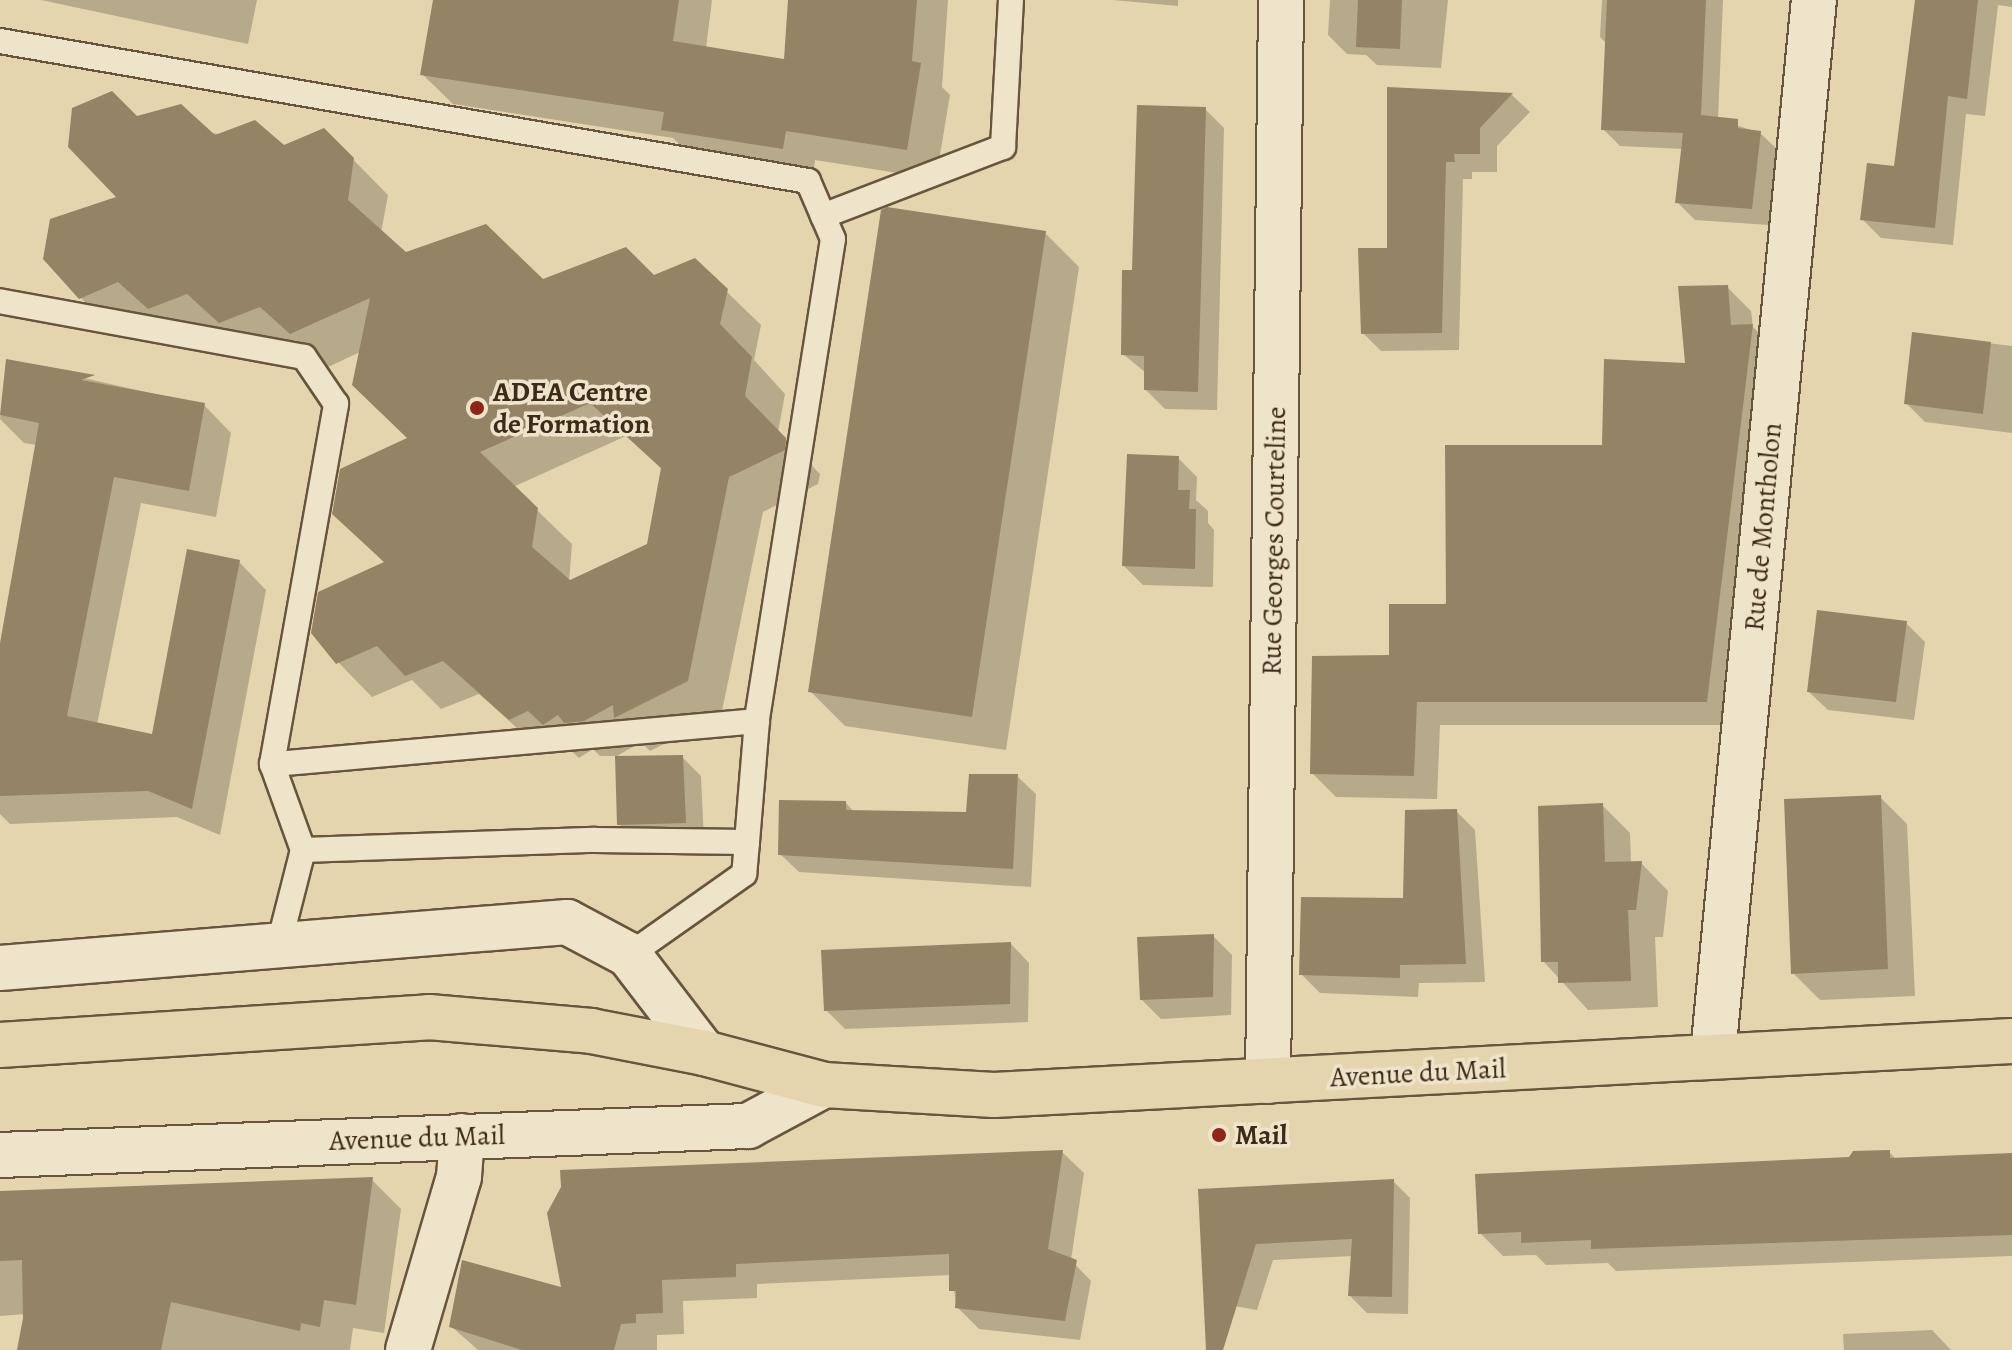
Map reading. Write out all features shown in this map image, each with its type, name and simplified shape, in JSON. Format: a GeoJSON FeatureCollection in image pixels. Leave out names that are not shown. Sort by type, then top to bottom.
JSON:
{"type":"FeatureCollection","features":[{"type":"Feature","properties":{"kind":"main road","name":"Avenue du Mail"},"geometry":{"type":"LineString","coordinates":[[0,1045],[429,1017],[591,1031],[704,1053],[824,1085],[994,1095],[1713,1054],[2012,1041]]}},
{"type":"Feature","properties":{"kind":"street","name":"Rue Georges Courteline"},"geometry":{"type":"LineString","coordinates":[[1268,1081],[1281,0]]}},
{"type":"Feature","properties":{"kind":"street","name":"Rue de Montholon"},"geometry":{"type":"LineString","coordinates":[[1713,1054],[1814,0]]}},
{"type":"Feature","properties":{"kind":"street"},"geometry":{"type":"LineString","coordinates":[[0,968],[278,948],[567,922],[629,955],[704,1053]]}},
{"type":"Feature","properties":{"kind":"street","name":"Avenue du Mail"},"geometry":{"type":"LineString","coordinates":[[0,1155],[748,1126],[824,1085]]}},
{"type":"Feature","properties":{"kind":"street"},"geometry":{"type":"LineString","coordinates":[[408,1350],[459,1177],[462,1136]]}},
{"type":"Feature","properties":{"kind":"lane"},"geometry":{"type":"LineString","coordinates":[[823,216],[1003,147],[1011,0]]}},
{"type":"Feature","properties":{"kind":"lane"},"geometry":{"type":"LineString","coordinates":[[0,41],[808,181],[833,239],[757,721],[744,874],[629,955]]}},
{"type":"Feature","properties":{"kind":"lane"},"geometry":{"type":"LineString","coordinates":[[0,301],[304,357],[336,404],[272,764],[303,850],[278,948]]}},
{"type":"Feature","properties":{"kind":"lane"},"geometry":{"type":"LineString","coordinates":[[272,764],[757,721]]}},
{"type":"Feature","properties":{"kind":"lane"},"geometry":{"type":"LineString","coordinates":[[303,850],[595,840],[747,842]]}},
{"type":"Feature","properties":{"kind":"building"},"geometry":{"type":"Polygon","coordinates":[[[433,0],[679,0],[673,41],[784,59],[788,0],[917,0],[912,61],[921,63],[907,150],[786,131],[783,149],[661,130],[664,112],[420,75],[433,0]]]}},
{"type":"Feature","properties":{"kind":"building"},"geometry":{"type":"Polygon","coordinates":[[[1358,0],[1402,0],[1400,49],[1356,47],[1358,0]]]}},
{"type":"Feature","properties":{"kind":"building"},"geometry":{"type":"Polygon","coordinates":[[[1607,0],[1706,0],[1701,115],[1738,119],[1738,128],[1761,131],[1752,209],[1675,203],[1683,133],[1601,130],[1607,0]]]}},
{"type":"Feature","properties":{"kind":"building"},"geometry":{"type":"Polygon","coordinates":[[[1915,0],[1978,0],[1967,99],[1948,96],[1935,228],[1860,220],[1867,163],[1894,166],[1915,0]]]}},
{"type":"Feature","properties":{"kind":"building"},"geometry":{"type":"Polygon","coordinates":[[[1387,87],[1513,93],[1480,128],[1480,154],[1454,154],[1455,162],[1446,162],[1442,333],[1361,334],[1358,248],[1387,248],[1387,87]]]}},
{"type":"Feature","properties":{"kind":"building","name":"ADEA Centre de Formation"},"geometry":{"type":"Polygon","coordinates":[[[112,91],[137,116],[181,104],[215,135],[255,120],[284,145],[324,128],[354,158],[348,200],[406,252],[486,224],[543,279],[626,247],[654,275],[695,258],[728,289],[720,324],[752,357],[745,396],[786,438],[785,450],[729,477],[688,681],[614,718],[613,705],[584,721],[564,723],[558,715],[543,725],[528,711],[509,720],[443,661],[405,676],[377,646],[336,664],[311,633],[318,592],[384,562],[332,514],[340,469],[407,438],[352,385],[370,298],[290,334],[260,307],[219,323],[187,294],[148,309],[118,282],[79,299],[43,259],[50,219],[116,197],[68,147],[72,108],[112,91]],[[590,403],[480,452],[538,508],[532,547],[570,580],[647,544],[661,468],[590,403]]]}},
{"type":"Feature","properties":{"kind":"building"},"geometry":{"type":"Polygon","coordinates":[[[1137,105],[1206,107],[1198,392],[1144,390],[1144,356],[1121,355],[1122,270],[1132,270],[1137,105]]]}},
{"type":"Feature","properties":{"kind":"building"},"geometry":{"type":"Polygon","coordinates":[[[887,207],[1046,231],[972,717],[808,692],[881,210],[887,207]]]}},
{"type":"Feature","properties":{"kind":"building"},"geometry":{"type":"Polygon","coordinates":[[[1728,285],[1731,325],[1753,324],[1707,702],[1417,702],[1414,776],[1310,774],[1312,656],[1389,655],[1389,604],[1446,604],[1445,445],[1602,445],[1604,359],[1685,363],[1678,286],[1728,285]]]}},
{"type":"Feature","properties":{"kind":"building"},"geometry":{"type":"Polygon","coordinates":[[[1912,332],[1991,342],[1983,414],[1904,404],[1912,332]]]}},
{"type":"Feature","properties":{"kind":"building"},"geometry":{"type":"Polygon","coordinates":[[[6,359],[95,375],[81,380],[205,403],[189,491],[114,477],[67,716],[152,734],[187,549],[240,560],[192,809],[148,791],[0,796],[0,643],[39,423],[0,415],[6,359]]]}},
{"type":"Feature","properties":{"kind":"building"},"geometry":{"type":"Polygon","coordinates":[[[1127,454],[1179,456],[1178,490],[1190,490],[1189,509],[1196,509],[1195,569],[1122,566],[1127,454]]]}},
{"type":"Feature","properties":{"kind":"building"},"geometry":{"type":"Polygon","coordinates":[[[1817,610],[1907,621],[1896,702],[1807,692],[1817,610]]]}},
{"type":"Feature","properties":{"kind":"building"},"geometry":{"type":"Polygon","coordinates":[[[683,755],[686,823],[617,825],[615,756],[683,755]]]}},
{"type":"Feature","properties":{"kind":"building"},"geometry":{"type":"Polygon","coordinates":[[[969,774],[1018,774],[1013,869],[778,855],[779,800],[846,801],[846,810],[966,812],[969,774]]]}},
{"type":"Feature","properties":{"kind":"building"},"geometry":{"type":"Polygon","coordinates":[[[1881,795],[1888,969],[1791,974],[1784,799],[1881,795]]]}},
{"type":"Feature","properties":{"kind":"building"},"geometry":{"type":"Polygon","coordinates":[[[1603,803],[1605,862],[1642,861],[1636,910],[1628,910],[1631,981],[1558,983],[1558,962],[1541,962],[1538,806],[1603,803]]]}},
{"type":"Feature","properties":{"kind":"building"},"geometry":{"type":"Polygon","coordinates":[[[1457,809],[1466,964],[1400,965],[1400,978],[1299,975],[1301,897],[1403,898],[1405,810],[1457,809]]]}},
{"type":"Feature","properties":{"kind":"building"},"geometry":{"type":"Polygon","coordinates":[[[1214,934],[1213,997],[1140,1000],[1137,937],[1214,934]]]}},
{"type":"Feature","properties":{"kind":"building"},"geometry":{"type":"Polygon","coordinates":[[[1011,942],[1010,1004],[824,1011],[821,950],[1011,942]]]}},
{"type":"Feature","properties":{"kind":"building"},"geometry":{"type":"Polygon","coordinates":[[[1063,1150],[1048,1249],[1077,1260],[1065,1321],[955,1308],[956,1291],[949,1291],[949,1254],[736,1264],[736,1277],[662,1280],[663,1313],[636,1314],[636,1323],[621,1324],[614,1350],[522,1350],[449,1327],[462,1260],[561,1287],[547,1213],[561,1187],[560,1170],[1063,1150]]]}},
{"type":"Feature","properties":{"kind":"building"},"geometry":{"type":"Polygon","coordinates":[[[1890,1150],[1890,1158],[2012,1153],[2012,1235],[1591,1249],[1591,1240],[1521,1243],[1521,1232],[1478,1234],[1475,1174],[1849,1157],[1853,1151],[1890,1150]]]}},
{"type":"Feature","properties":{"kind":"building"},"geometry":{"type":"Polygon","coordinates":[[[373,1177],[356,1305],[324,1300],[320,1327],[301,1323],[300,1331],[171,1302],[161,1350],[17,1350],[23,1318],[22,1260],[0,1261],[0,1191],[373,1177]]]}},
{"type":"Feature","properties":{"kind":"building"},"geometry":{"type":"Polygon","coordinates":[[[1394,1179],[1392,1297],[1348,1296],[1352,1239],[1256,1244],[1223,1350],[1206,1350],[1198,1189],[1394,1179]]]}},
{"type":"Feature","properties":{"kind":"place","name":"ADEA Centre de Formation"},"geometry":{"type":"Point","coordinates":[477,408]}},
{"type":"Feature","properties":{"kind":"place","name":"Mail"},"geometry":{"type":"Point","coordinates":[1219,1135]}}]}
